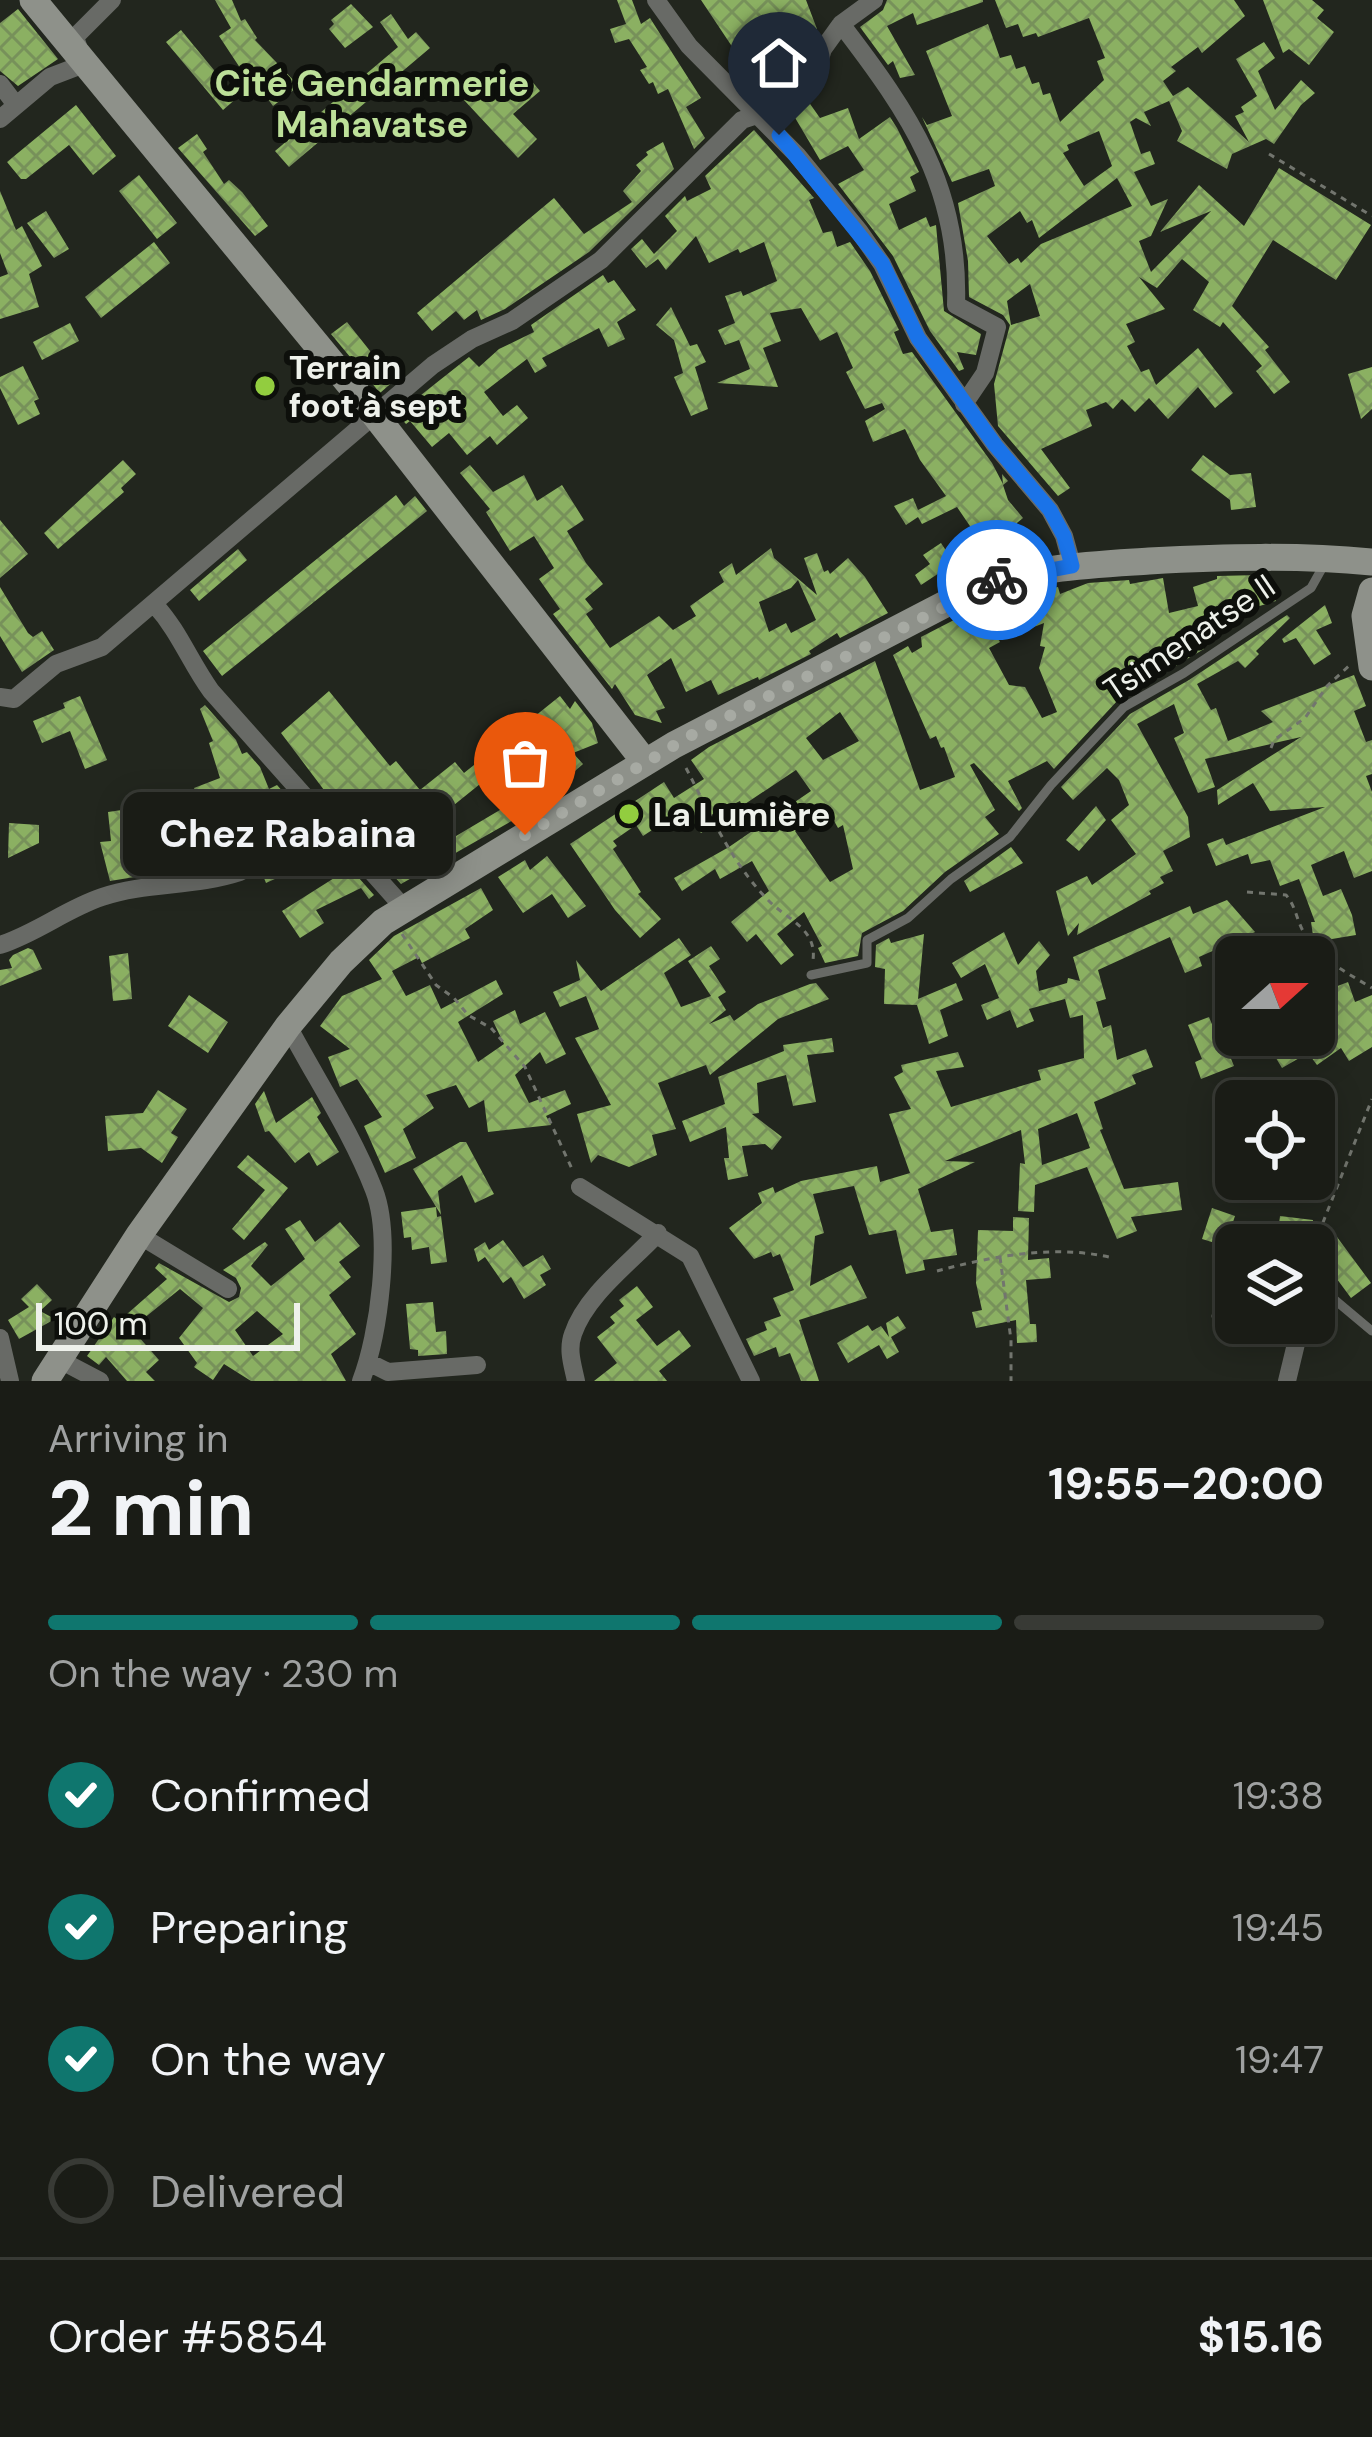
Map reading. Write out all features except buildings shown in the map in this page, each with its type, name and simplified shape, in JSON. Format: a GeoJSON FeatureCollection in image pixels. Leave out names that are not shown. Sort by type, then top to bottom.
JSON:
{"type":"FeatureCollection","features":[{"type":"Feature","properties":{"kind":"street"},"geometry":{"type":"LineString","coordinates":[[33,0],[374,414],[645,762]]}},
{"type":"Feature","properties":{"kind":"street"},"geometry":{"type":"LineString","coordinates":[[83,64],[75,37],[112,0]]}},
{"type":"Feature","properties":{"kind":"street"},"geometry":{"type":"LineString","coordinates":[[656,0],[689,46],[761,116],[860,231],[882,263],[918,338],[964,404],[1050,510],[1072,566]]}},
{"type":"Feature","properties":{"kind":"street"},"geometry":{"type":"LineString","coordinates":[[0,697],[14,699],[56,664],[102,646],[433,364],[512,321],[601,260],[742,120],[785,106],[816,72],[823,50],[841,24],[874,0]]}},
{"type":"Feature","properties":{"kind":"street"},"geometry":{"type":"LineString","coordinates":[[841,24],[887,84],[930,157],[953,228],[956,304],[997,327],[986,374],[964,404]]}},
{"type":"Feature","properties":{"kind":"street"},"geometry":{"type":"LineString","coordinates":[[0,119],[50,77],[83,64]]}},
{"type":"Feature","properties":{"kind":"street"},"geometry":{"type":"LineString","coordinates":[[0,84],[16,105]]}},
{"type":"Feature","properties":{"kind":"street"},"geometry":{"type":"LineString","coordinates":[[100,1381],[52,1371],[140,1235],[288,1026],[341,962],[397,912],[674,745],[976,588],[1008,576],[1072,566],[1225,557],[1372,562]]}},
{"type":"Feature","properties":{"kind":"street"},"geometry":{"type":"LineString","coordinates":[[1370,657],[1365,616],[1372,591]]}},
{"type":"Feature","properties":{"kind":"street"},"geometry":{"type":"LineString","coordinates":[[155,605],[179,634],[211,691],[397,912]]}},
{"type":"Feature","properties":{"kind":"street"},"geometry":{"type":"LineString","coordinates":[[0,945],[45,928],[105,896],[240,872]]}},
{"type":"Feature","properties":{"kind":"street"},"geometry":{"type":"LineString","coordinates":[[288,1026],[361,1162],[381,1216],[378,1327],[364,1372],[389,1377],[477,1365]]}},
{"type":"Feature","properties":{"kind":"street"},"geometry":{"type":"LineString","coordinates":[[580,1187],[690,1256],[751,1381]]}},
{"type":"Feature","properties":{"kind":"street"},"geometry":{"type":"LineString","coordinates":[[576,1381],[570,1356],[572,1336],[589,1304],[658,1233]]}},
{"type":"Feature","properties":{"kind":"street"},"geometry":{"type":"LineString","coordinates":[[140,1235],[228,1288]]}},
{"type":"Feature","properties":{"kind":"street"},"geometry":{"type":"LineString","coordinates":[[0,1338],[10,1381]]}},
{"type":"Feature","properties":{"kind":"street"},"geometry":{"type":"LineString","coordinates":[[1287,1381],[1296,1344]]}},
{"type":"Feature","properties":{"kind":"lane","name":"Tsimenatse II"},"geometry":{"type":"LineString","coordinates":[[811,974],[868,963],[867,940],[908,918],[951,879],[1010,837],[1124,707],[1311,588],[1328,558]]}},
{"type":"Feature","properties":{"kind":"lane"},"geometry":{"type":"LineString","coordinates":[[1335,1299],[1372,1331]]}},
{"type":"Feature","properties":{"kind":"path"},"geometry":{"type":"LineString","coordinates":[[1269,154],[1372,216]]}},
{"type":"Feature","properties":{"kind":"path"},"geometry":{"type":"LineString","coordinates":[[1271,748],[1274,740],[1305,718],[1327,686],[1370,657]]}},
{"type":"Feature","properties":{"kind":"path"},"geometry":{"type":"LineString","coordinates":[[674,745],[743,869],[773,905],[800,924],[814,951],[811,974]]}},
{"type":"Feature","properties":{"kind":"path"},"geometry":{"type":"LineString","coordinates":[[1247,892],[1286,895],[1303,931],[1328,962],[1372,988]]}},
{"type":"Feature","properties":{"kind":"path"},"geometry":{"type":"LineString","coordinates":[[397,912],[436,985],[490,1028],[525,1066],[580,1187]]}},
{"type":"Feature","properties":{"kind":"path"},"geometry":{"type":"LineString","coordinates":[[1323,1224],[1372,1099]]}},
{"type":"Feature","properties":{"kind":"path"},"geometry":{"type":"LineString","coordinates":[[937,1270],[1034,1253],[1113,1258]]}},
{"type":"Feature","properties":{"kind":"path"},"geometry":{"type":"LineString","coordinates":[[1000,1256],[1011,1381]]}},
{"type":"Feature","properties":{"kind":"way so far"},"geometry":{"type":"LineString","coordinates":[[525,835],[690,736],[997,580]]}},
{"type":"Feature","properties":{"kind":"place","name":"Terrain foot à sept"},"geometry":{"type":"Point","coordinates":[265,386]}},
{"type":"Feature","properties":{"kind":"place","name":"La Lumière"},"geometry":{"type":"Point","coordinates":[629,814]}},
{"type":"Feature","properties":{"kind":"place","name":"Chez Rabaina"},"geometry":{"type":"Point","coordinates":[525,835]}},
{"type":"Feature","properties":{"kind":"district","name":"Cité Gendarmerie Mahavatse"},"geometry":{"type":"Point","coordinates":[372,104]}},
{"type":"Feature","properties":{"kind":"route"},"geometry":{"type":"LineString","coordinates":[[779,135],[860,231],[882,263],[918,338],[995,445],[1050,510],[1064,536],[1072,566],[997,580]]}}]}
